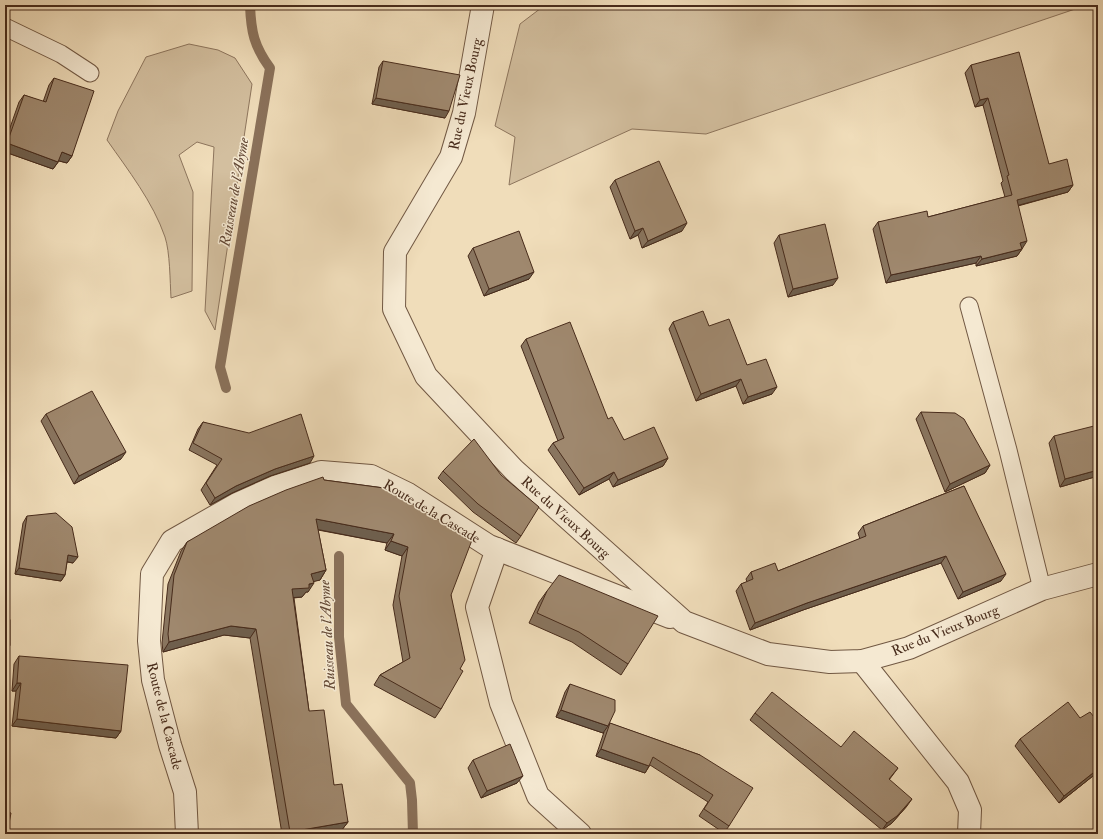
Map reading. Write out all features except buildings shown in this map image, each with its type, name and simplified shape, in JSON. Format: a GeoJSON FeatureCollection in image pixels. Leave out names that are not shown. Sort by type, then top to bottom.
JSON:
{"type":"FeatureCollection","features":[{"type":"Feature","properties":{"kind":"street","name":"Rue du Vieux Bourg"},"geometry":{"type":"LineString","coordinates":[[483,5],[464,113],[451,157],[395,252],[394,309],[426,376],[514,470],[684,622],[768,654],[830,662],[862,661],[910,648],[1042,589],[1098,574]]}},
{"type":"Feature","properties":{"kind":"street","name":"Route de la Cascade"},"geometry":{"type":"LineString","coordinates":[[187,834],[185,792],[170,745],[153,680],[149,641],[152,574],[172,541],[237,504],[275,487],[321,472],[371,476],[408,494],[489,546],[684,622]]}},
{"type":"Feature","properties":{"kind":"street"},"geometry":{"type":"LineString","coordinates":[[497,549],[477,607],[502,703],[538,796],[580,834]]}},
{"type":"Feature","properties":{"kind":"street"},"geometry":{"type":"LineString","coordinates":[[862,661],[958,782],[970,810],[970,834]]}},
{"type":"Feature","properties":{"kind":"lane"},"geometry":{"type":"LineString","coordinates":[[5,27],[61,54],[90,73]]}},
{"type":"Feature","properties":{"kind":"lane"},"geometry":{"type":"LineString","coordinates":[[969,306],[1008,450],[1042,589]]}},
{"type":"Feature","properties":{"kind":"shaded area"},"geometry":{"type":"Polygon","coordinates":[[[545,5],[1087,5],[706,134],[632,129],[509,185],[515,137],[495,126],[520,24],[545,5]]]}},
{"type":"Feature","properties":{"kind":"shaded area"},"geometry":{"type":"Polygon","coordinates":[[[189,44],[218,50],[235,58],[252,84],[215,330],[205,311],[214,147],[197,142],[179,155],[193,192],[192,291],[171,298],[170,267],[167,243],[160,224],[147,199],[107,140],[118,111],[146,57],[189,44]]]}},
{"type":"Feature","properties":{"kind":"waterway","name":"Ruisseau de l'Abyme"},"geometry":{"type":"LineString","coordinates":[[226,388],[220,367],[270,68],[260,53],[254,38],[250,5]]}},
{"type":"Feature","properties":{"kind":"waterway","name":"Ruisseau de l'Abyme"},"geometry":{"type":"LineString","coordinates":[[339,556],[339,637],[346,704],[410,783],[413,834]]}}]}
